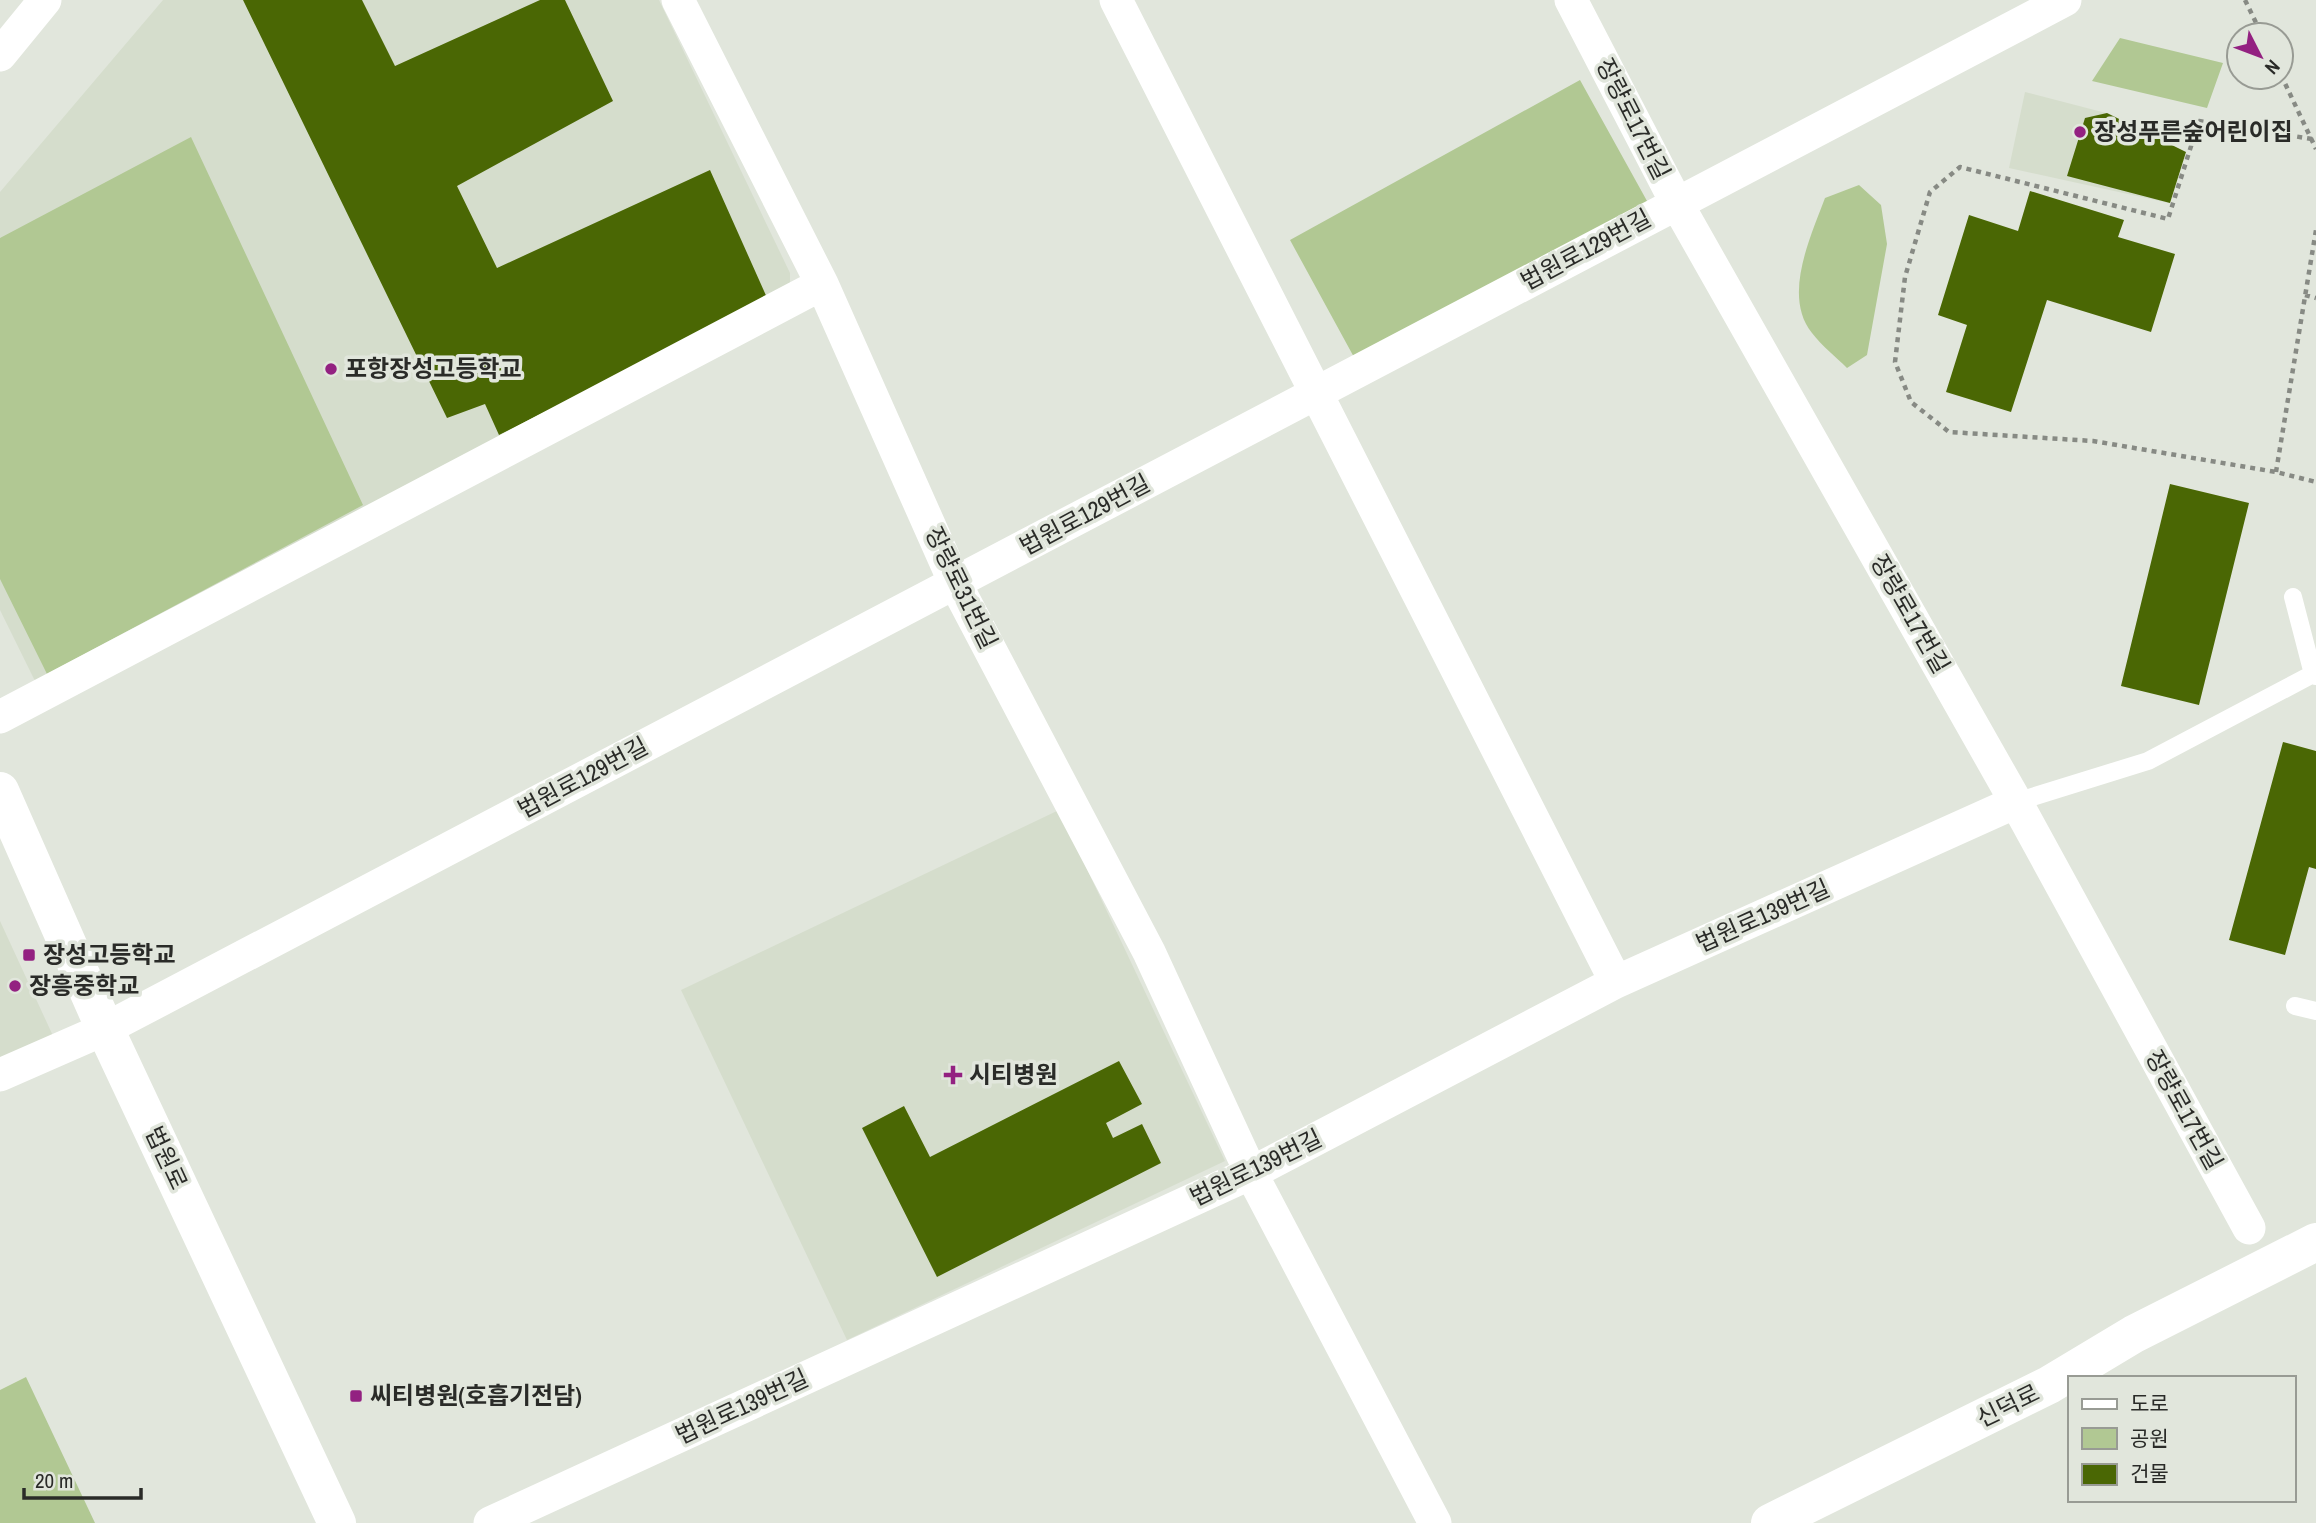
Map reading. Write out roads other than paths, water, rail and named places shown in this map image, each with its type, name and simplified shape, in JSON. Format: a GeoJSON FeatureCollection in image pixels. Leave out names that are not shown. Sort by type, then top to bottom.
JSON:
{"type":"FeatureCollection","features":[{"type":"Feature","properties":{"kind":"main road","name":"법원로"},"geometry":{"type":"LineString","coordinates":[[0,791],[105,1029],[337,1523]]}},
{"type":"Feature","properties":{"kind":"main road","name":"신덕로"},"geometry":{"type":"LineString","coordinates":[[1770,1523],[2049,1385],[2134,1334],[2316,1242]]}},
{"type":"Feature","properties":{"kind":"street"},"geometry":{"type":"LineString","coordinates":[[0,55],[45,0]]}},
{"type":"Feature","properties":{"kind":"street","name":"장량로31번길"},"geometry":{"type":"LineString","coordinates":[[677,0],[822,284],[956,583],[1149,952],[1251,1173],[1435,1523]]}},
{"type":"Feature","properties":{"kind":"street"},"geometry":{"type":"LineString","coordinates":[[1116,0],[1616,982]]}},
{"type":"Feature","properties":{"kind":"street","name":"장량로17번길"},"geometry":{"type":"LineString","coordinates":[[1571,0],[1676,202],[2016,802],[2249,1228]]}},
{"type":"Feature","properties":{"kind":"street","name":"법원로129번길"},"geometry":{"type":"LineString","coordinates":[[0,1075],[105,1029],[2065,0]]}},
{"type":"Feature","properties":{"kind":"street"},"geometry":{"type":"LineString","coordinates":[[0,717],[822,284]]}},
{"type":"Feature","properties":{"kind":"street","name":"법원로139번길"},"geometry":{"type":"LineString","coordinates":[[490,1523],[1251,1173],[1616,982],[2016,802]]}},
{"type":"Feature","properties":{"kind":"lane"},"geometry":{"type":"LineString","coordinates":[[2016,802],[2148,761],[2314,675],[2292,597]]}},
{"type":"Feature","properties":{"kind":"lane"},"geometry":{"type":"LineString","coordinates":[[2295,1006],[2316,1011]]}},
{"type":"Feature","properties":{"kind":"place","name":"장성푸른숲어린이집"},"geometry":{"type":"Point","coordinates":[2080,132]}},
{"type":"Feature","properties":{"kind":"place","name":"포항장성고등학교"},"geometry":{"type":"Point","coordinates":[331,369]}},
{"type":"Feature","properties":{"kind":"place","name":"장성고등학교"},"geometry":{"type":"Point","coordinates":[29,955]}},
{"type":"Feature","properties":{"kind":"place","name":"장흥중학교"},"geometry":{"type":"Point","coordinates":[15,986]}},
{"type":"Feature","properties":{"kind":"place","name":"시티병원"},"geometry":{"type":"Point","coordinates":[953,1075]}},
{"type":"Feature","properties":{"kind":"place","name":"씨티병원(호흡기전담)"},"geometry":{"type":"Point","coordinates":[356,1396]}}]}
